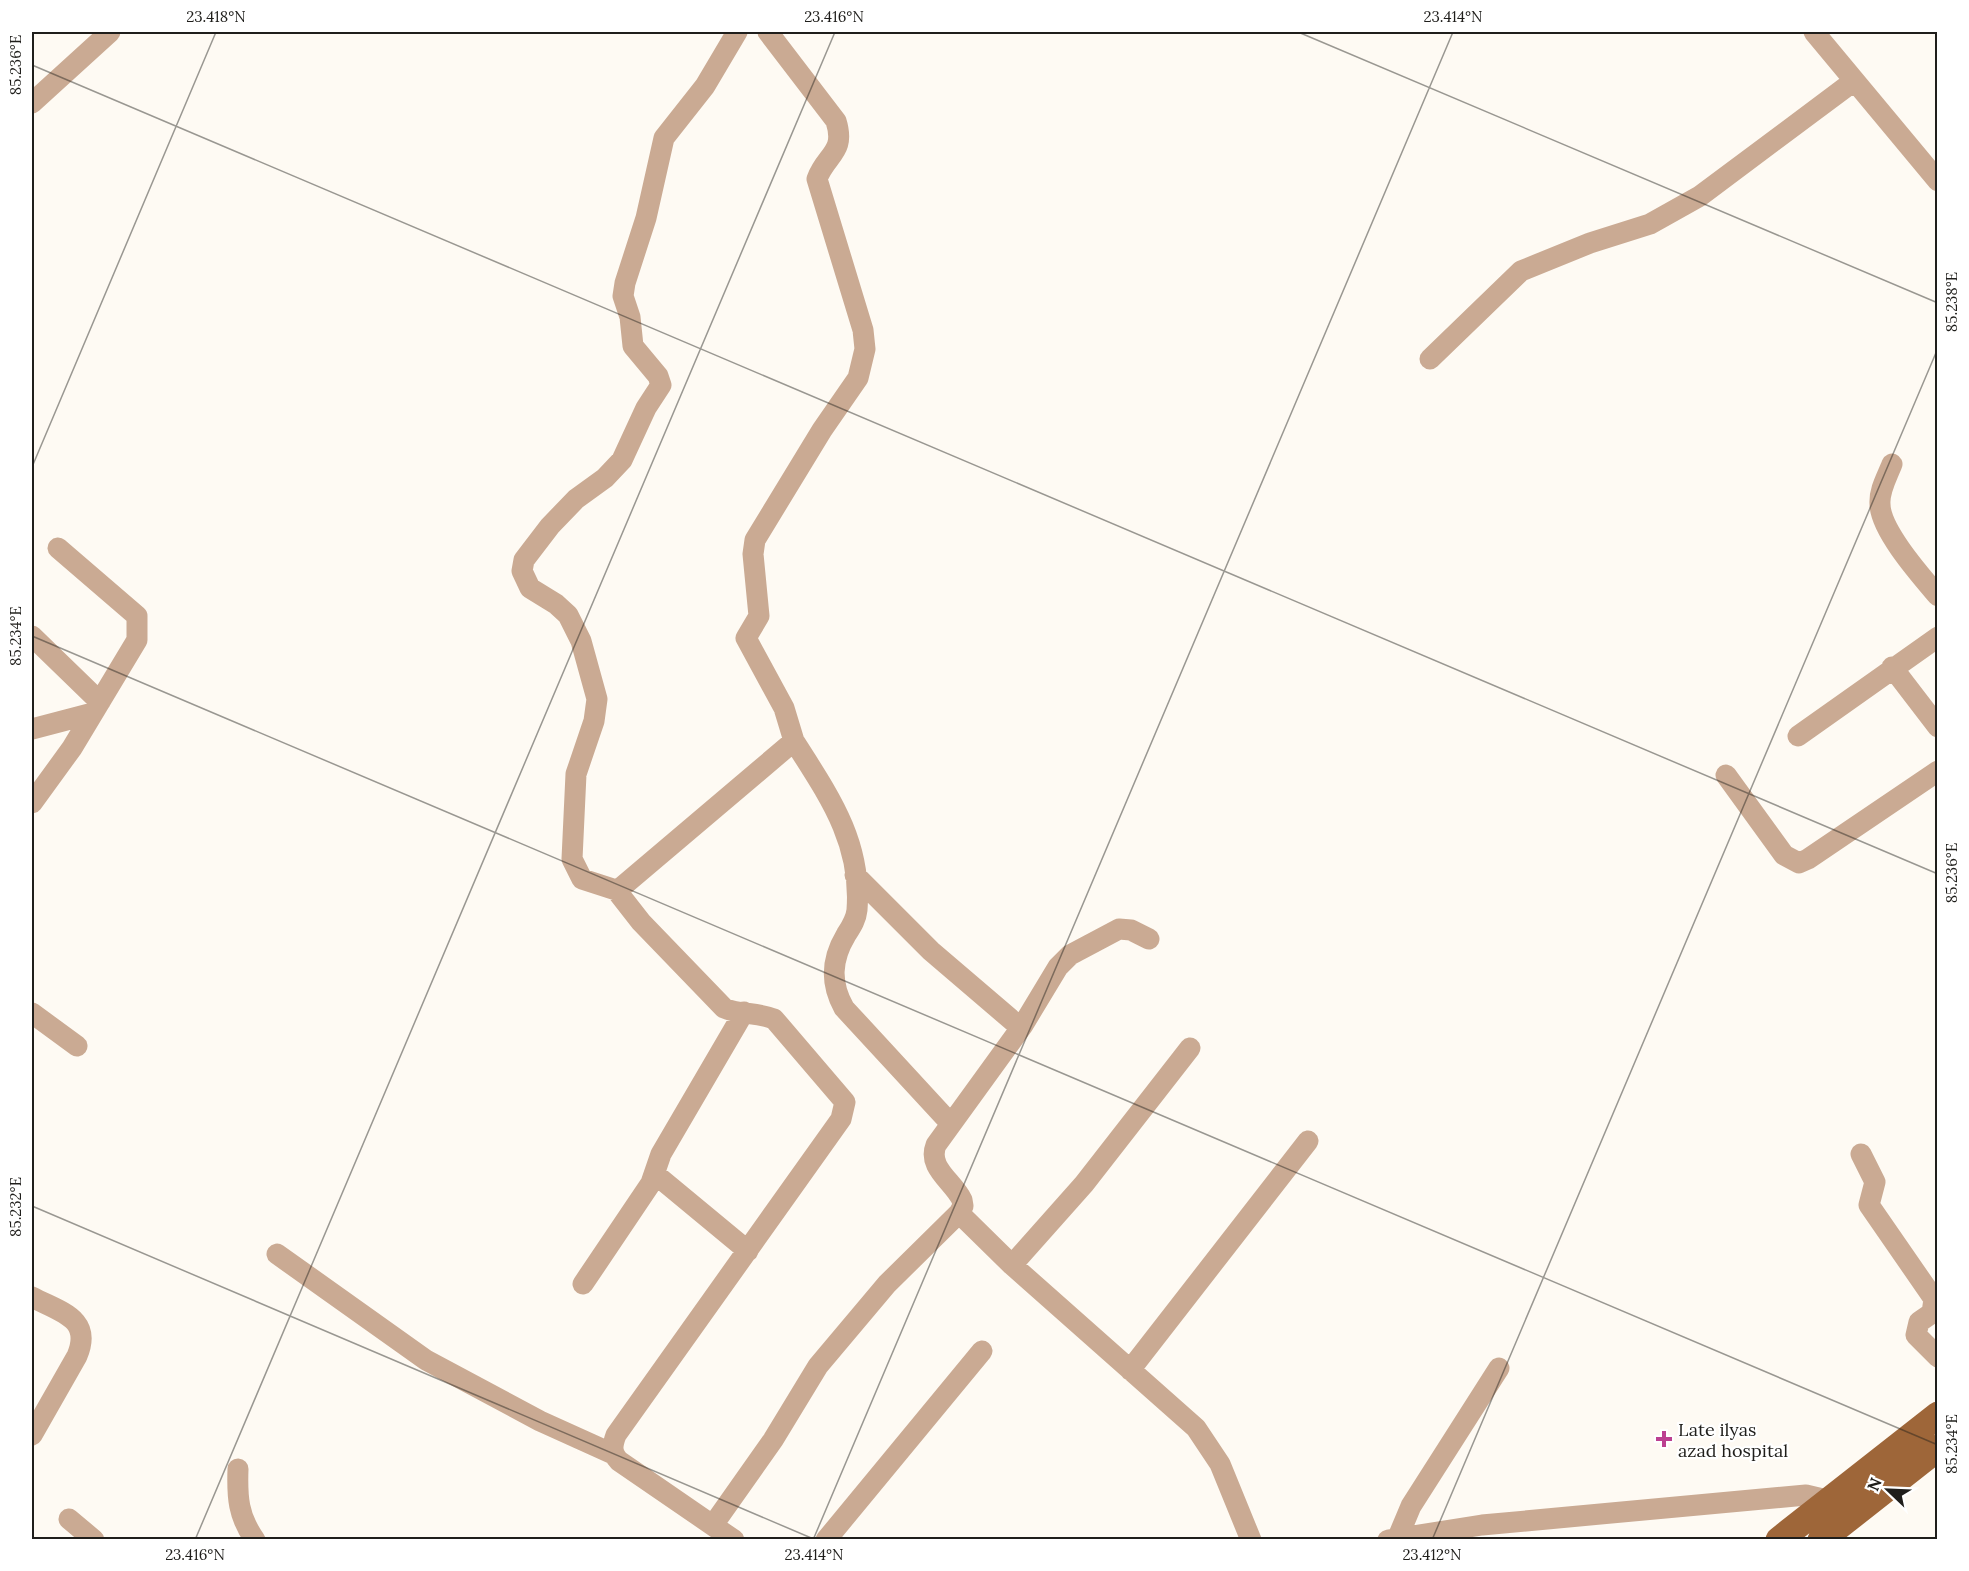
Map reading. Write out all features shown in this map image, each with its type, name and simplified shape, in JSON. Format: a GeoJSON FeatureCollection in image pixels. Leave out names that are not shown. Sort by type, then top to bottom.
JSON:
{"type":"FeatureCollection","features":[{"type":"Feature","properties":{"kind":"main road"},"geometry":{"type":"LineString","coordinates":[[1779,1539],[1938,1415]]}},
{"type":"Feature","properties":{"kind":"main road"},"geometry":{"type":"LineString","coordinates":[[1821,1539],[1938,1448]]}},
{"type":"Feature","properties":{"kind":"street"},"geometry":{"type":"LineString","coordinates":[[32,103],[110,32]]}},
{"type":"Feature","properties":{"kind":"street"},"geometry":{"type":"LineString","coordinates":[[613,1454],[616,1435],[841,1119],[845,1102],[774,1019],[757,1013],[724,1008],[641,922],[617,891],[582,879],[572,860],[576,774],[596,710],[597,699],[581,641],[568,615],[556,604],[531,588],[522,571],[524,560],[550,526],[576,499],[605,478],[621,460],[646,408],[661,385],[658,376],[633,346],[630,317],[623,296],[624,283],[646,218],[664,138],[705,86],[737,32]]}},
{"type":"Feature","properties":{"kind":"street"},"geometry":{"type":"LineString","coordinates":[[768,32],[836,121],[840,133],[835,153],[817,180],[863,330],[865,349],[858,378],[822,430],[755,540],[753,555],[759,616],[746,638],[784,708],[794,741],[842,819],[855,875],[857,910],[834,964],[836,993],[844,1008],[951,1124]]}},
{"type":"Feature","properties":{"kind":"street"},"geometry":{"type":"LineString","coordinates":[[1814,32],[1938,181]]}},
{"type":"Feature","properties":{"kind":"street"},"geometry":{"type":"LineString","coordinates":[[1430,359],[1521,271],[1590,243],[1650,224],[1674,212],[1700,196],[1854,81]]}},
{"type":"Feature","properties":{"kind":"street"},"geometry":{"type":"LineString","coordinates":[[1892,464],[1884,483],[1880,503],[1881,513],[1903,550],[1938,596]]}},
{"type":"Feature","properties":{"kind":"street"},"geometry":{"type":"LineString","coordinates":[[32,803],[96,708],[138,640],[137,616],[58,548]]}},
{"type":"Feature","properties":{"kind":"street"},"geometry":{"type":"LineString","coordinates":[[32,636],[96,708]]}},
{"type":"Feature","properties":{"kind":"street"},"geometry":{"type":"LineString","coordinates":[[1798,736],[1938,637]]}},
{"type":"Feature","properties":{"kind":"street"},"geometry":{"type":"LineString","coordinates":[[1892,668],[1938,727]]}},
{"type":"Feature","properties":{"kind":"street"},"geometry":{"type":"LineString","coordinates":[[32,729],[96,708]]}},
{"type":"Feature","properties":{"kind":"street"},"geometry":{"type":"LineString","coordinates":[[617,891],[794,741]]}},
{"type":"Feature","properties":{"kind":"street"},"geometry":{"type":"LineString","coordinates":[[1726,775],[1784,855],[1799,863],[1808,860],[1938,771]]}},
{"type":"Feature","properties":{"kind":"street"},"geometry":{"type":"LineString","coordinates":[[855,875],[931,951],[1021,1028]]}},
{"type":"Feature","properties":{"kind":"street"},"geometry":{"type":"LineString","coordinates":[[713,1525],[772,1440],[818,1366],[887,1284],[963,1206],[962,1200],[934,1163],[932,1154],[1021,1028],[1058,967],[1070,955],[1119,929],[1131,930],[1149,939]]}},
{"type":"Feature","properties":{"kind":"street"},"geometry":{"type":"LineString","coordinates":[[583,1284],[655,1174],[661,1154],[744,1012]]}},
{"type":"Feature","properties":{"kind":"street"},"geometry":{"type":"LineString","coordinates":[[32,1013],[77,1047]]}},
{"type":"Feature","properties":{"kind":"street"},"geometry":{"type":"LineString","coordinates":[[1012,1265],[1084,1184],[1190,1048]]}},
{"type":"Feature","properties":{"kind":"street"},"geometry":{"type":"LineString","coordinates":[[1130,1370],[1308,1140]]}},
{"type":"Feature","properties":{"kind":"street"},"geometry":{"type":"LineString","coordinates":[[1861,1154],[1875,1182],[1869,1205],[1934,1299],[1932,1313],[1919,1322],[1916,1335],[1938,1357]]}},
{"type":"Feature","properties":{"kind":"street"},"geometry":{"type":"LineString","coordinates":[[655,1174],[748,1251]]}},
{"type":"Feature","properties":{"kind":"street"},"geometry":{"type":"LineString","coordinates":[[958,1213],[1012,1265],[1196,1428],[1220,1464],[1251,1539]]}},
{"type":"Feature","properties":{"kind":"street"},"geometry":{"type":"LineString","coordinates":[[277,1254],[426,1360],[540,1421],[613,1454],[619,1461],[734,1539]]}},
{"type":"Feature","properties":{"kind":"street"},"geometry":{"type":"LineString","coordinates":[[32,1297],[77,1321],[82,1330],[82,1344],[32,1435]]}},
{"type":"Feature","properties":{"kind":"street"},"geometry":{"type":"LineString","coordinates":[[826,1539],[982,1351]]}},
{"type":"Feature","properties":{"kind":"street"},"geometry":{"type":"LineString","coordinates":[[1393,1538],[1499,1368]]}},
{"type":"Feature","properties":{"kind":"street"},"geometry":{"type":"LineString","coordinates":[[237,1469],[237,1499],[241,1518],[255,1539]]}},
{"type":"Feature","properties":{"kind":"street"},"geometry":{"type":"LineString","coordinates":[[1393,1538],[1482,1525],[1806,1495],[1827,1500],[1843,1523]]}},
{"type":"Feature","properties":{"kind":"street"},"geometry":{"type":"LineString","coordinates":[[69,1519],[94,1539]]}},
{"type":"Feature","properties":{"kind":"place","name":"Late ilyas azad hospital"},"geometry":{"type":"Point","coordinates":[1664,1439]}}]}
